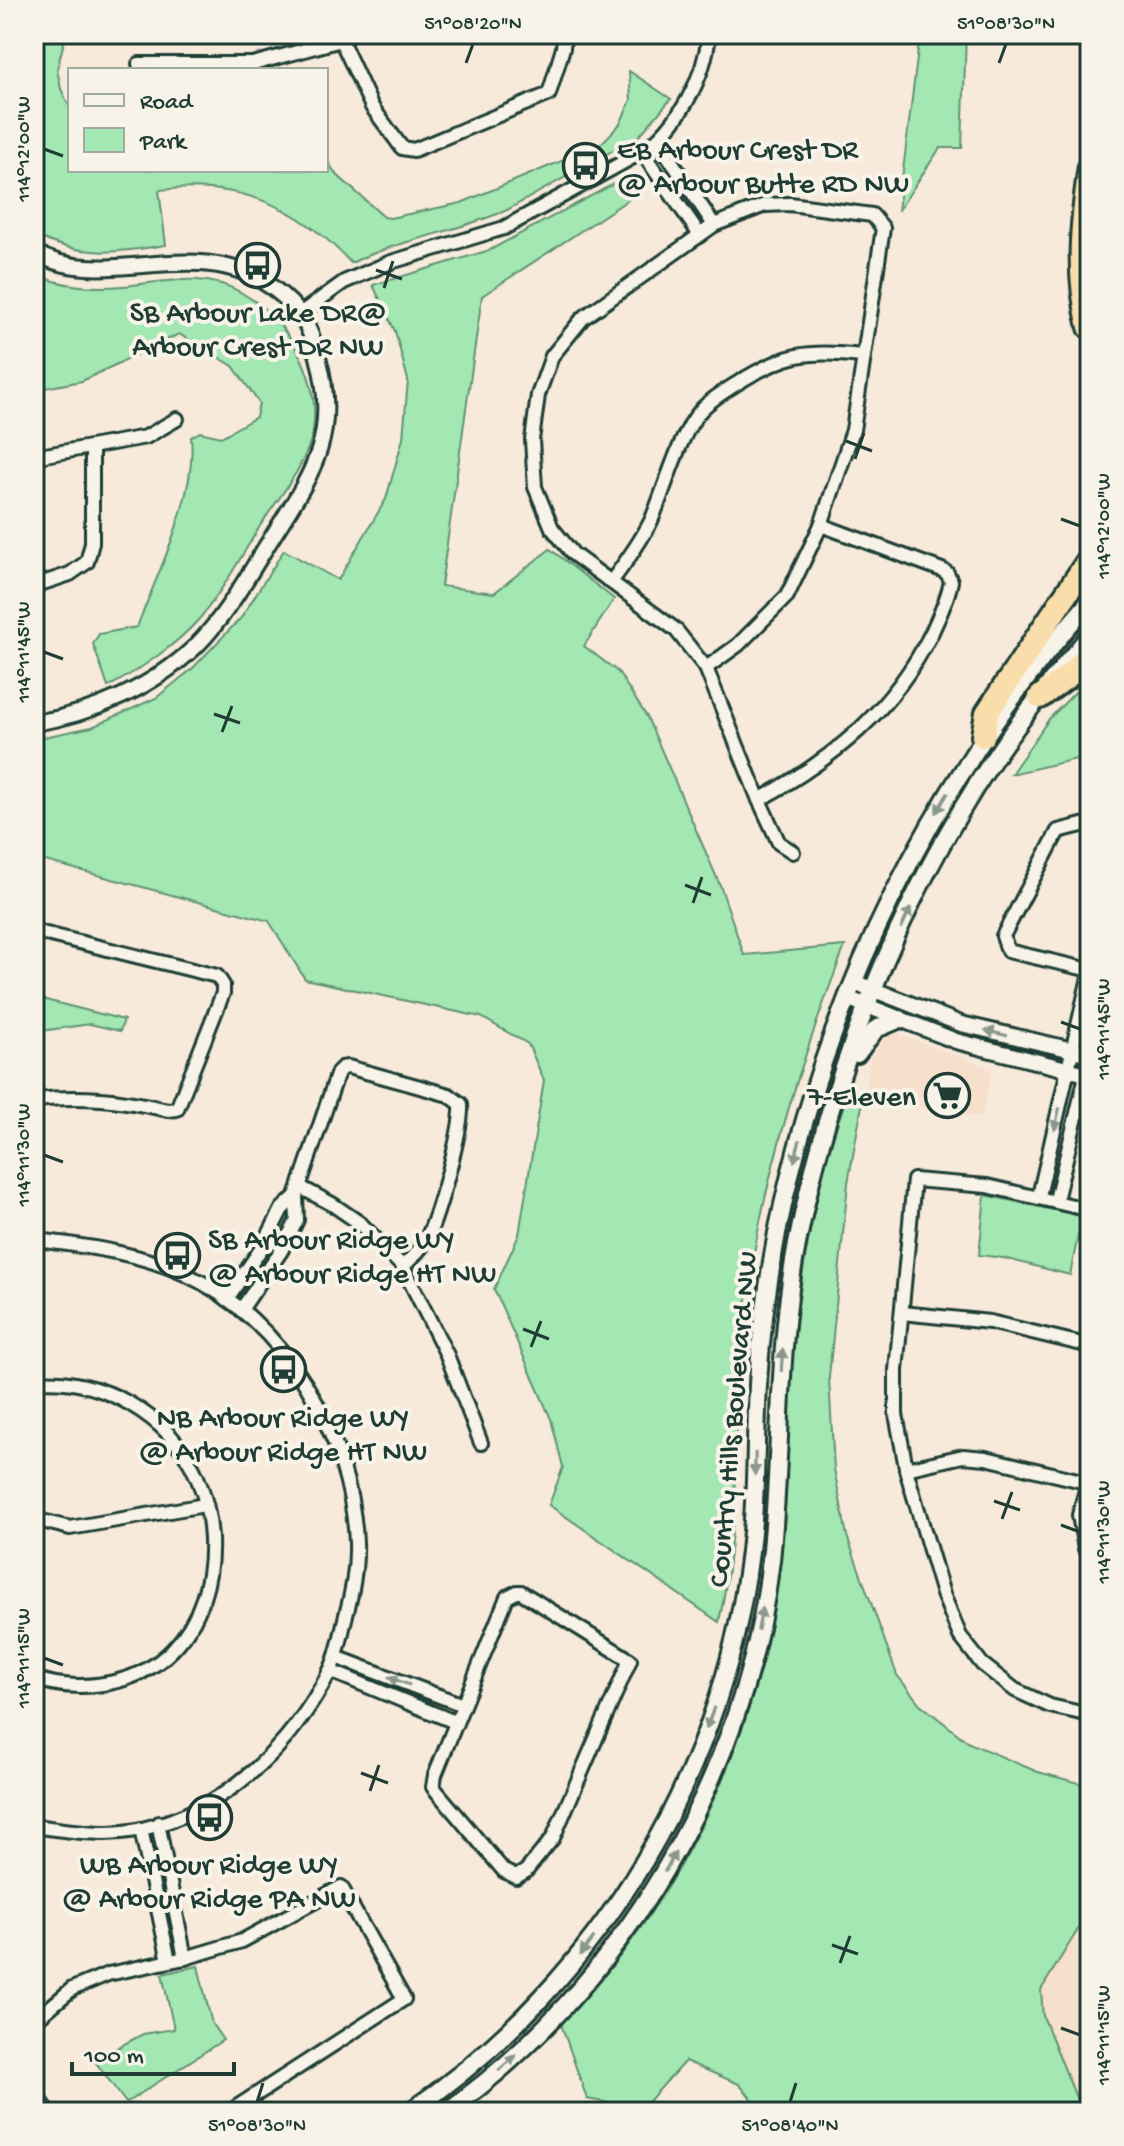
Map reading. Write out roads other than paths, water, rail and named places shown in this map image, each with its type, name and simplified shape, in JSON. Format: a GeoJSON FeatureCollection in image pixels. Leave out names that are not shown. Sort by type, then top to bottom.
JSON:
{"type":"FeatureCollection","features":[{"type":"Feature","properties":{"kind":"highway"},"geometry":{"type":"LineString","coordinates":[[1090,166],[1080,248],[1084,301],[1090,327]]}},
{"type":"Feature","properties":{"kind":"highway"},"geometry":{"type":"LineString","coordinates":[[983,736],[987,713],[1090,558]]}},
{"type":"Feature","properties":{"kind":"highway"},"geometry":{"type":"LineString","coordinates":[[1040,697],[1090,654]]}},
{"type":"Feature","properties":{"kind":"main road","name":"Country Hills Boulevard NW"},"geometry":{"type":"LineString","coordinates":[[409,2112],[510,2031],[576,1960],[653,1848],[698,1754],[727,1666],[745,1586],[752,1533],[759,1368],[777,1235],[803,1128],[851,990],[903,875],[938,808],[983,736],[1061,633],[1090,601]]}},
{"type":"Feature","properties":{"kind":"main road","name":"Country Hills Boulevard NW"},"geometry":{"type":"LineString","coordinates":[[446,2112],[526,2045],[602,1962],[664,1873],[698,1807],[728,1736],[759,1627],[770,1565],[784,1339],[797,1245],[822,1139],[841,1079],[909,911],[952,827],[995,758],[1090,635]]}},
{"type":"Feature","properties":{"kind":"main road"},"geometry":{"type":"LineString","coordinates":[[841,1079],[876,1029],[900,1019]]}},
{"type":"Feature","properties":{"kind":"street"},"geometry":{"type":"LineString","coordinates":[[139,64],[253,64],[346,37],[372,107],[402,148],[414,150],[549,94],[563,48],[564,34]]}},
{"type":"Feature","properties":{"kind":"street"},"geometry":{"type":"LineString","coordinates":[[301,313],[344,282],[391,262],[504,228],[642,152],[658,141],[692,91],[707,54],[709,34]]}},
{"type":"Feature","properties":{"kind":"street"},"geometry":{"type":"LineString","coordinates":[[658,141],[714,225]]}},
{"type":"Feature","properties":{"kind":"street"},"geometry":{"type":"LineString","coordinates":[[642,152],[700,235]]}},
{"type":"Feature","properties":{"kind":"street"},"geometry":{"type":"LineString","coordinates":[[706,668],[738,645],[787,596],[821,525],[853,430],[883,228],[872,215],[790,204],[765,205],[714,225],[583,318],[552,356],[538,395],[532,440],[535,487],[552,528],[573,554],[676,630],[706,668],[779,843],[793,852]]}},
{"type":"Feature","properties":{"kind":"street"},"geometry":{"type":"LineString","coordinates":[[34,252],[48,260],[84,268],[174,262],[215,264],[250,272],[301,313],[309,326],[327,401],[324,439],[307,480],[244,583],[196,646],[154,678],[95,707],[60,719],[34,723]]}},
{"type":"Feature","properties":{"kind":"street"},"geometry":{"type":"LineString","coordinates":[[611,582],[634,552],[650,522],[687,433],[701,410],[761,368],[790,356],[828,351],[862,356]]}},
{"type":"Feature","properties":{"kind":"street"},"geometry":{"type":"LineString","coordinates":[[34,457],[146,437],[177,419]]}},
{"type":"Feature","properties":{"kind":"street"},"geometry":{"type":"LineString","coordinates":[[34,586],[70,574],[87,562],[92,543],[92,448]]}},
{"type":"Feature","properties":{"kind":"street"},"geometry":{"type":"LineString","coordinates":[[759,800],[829,758],[876,714],[922,652],[950,590],[951,581],[947,573],[821,525]]}},
{"type":"Feature","properties":{"kind":"street"},"geometry":{"type":"LineString","coordinates":[[1039,1196],[1090,972],[1008,951],[1003,936],[1058,831],[1090,823]]}},
{"type":"Feature","properties":{"kind":"street"},"geometry":{"type":"LineString","coordinates":[[34,931],[217,976],[223,985],[223,993],[177,1109],[168,1110],[104,1097],[70,1096],[34,1100]]}},
{"type":"Feature","properties":{"kind":"street"},"geometry":{"type":"LineString","coordinates":[[851,990],[875,990],[961,1024],[1090,1057],[1056,1200]]}},
{"type":"Feature","properties":{"kind":"street"},"geometry":{"type":"LineString","coordinates":[[851,990],[868,1006],[956,1041],[1088,1075]]}},
{"type":"Feature","properties":{"kind":"street"},"geometry":{"type":"LineString","coordinates":[[241,1310],[281,1251],[297,1220],[298,1192],[338,1072],[342,1068],[348,1067],[449,1095],[461,1104],[440,1204],[426,1242],[403,1267]]}},
{"type":"Feature","properties":{"kind":"street"},"geometry":{"type":"LineString","coordinates":[[1090,1210],[987,1186],[914,1180],[896,1370],[896,1414],[906,1469],[943,1594],[960,1636],[982,1664],[1015,1690],[1050,1706],[1090,1715]]}},
{"type":"Feature","properties":{"kind":"street"},"geometry":{"type":"LineString","coordinates":[[298,1192],[332,1204],[361,1224],[403,1267],[447,1355],[481,1443]]}},
{"type":"Feature","properties":{"kind":"street"},"geometry":{"type":"LineString","coordinates":[[227,1299],[263,1246],[282,1209],[298,1192]]}},
{"type":"Feature","properties":{"kind":"street"},"geometry":{"type":"LineString","coordinates":[[34,1243],[45,1241],[112,1250],[186,1274],[241,1310],[282,1351],[320,1406],[344,1468],[356,1541],[351,1596],[336,1657],[308,1710],[262,1764],[235,1787],[180,1817],[141,1829],[91,1834],[34,1826]]}},
{"type":"Feature","properties":{"kind":"street"},"geometry":{"type":"LineString","coordinates":[[902,1313],[990,1322],[1090,1346]]}},
{"type":"Feature","properties":{"kind":"street"},"geometry":{"type":"LineString","coordinates":[[34,1382],[48,1380],[87,1385],[124,1399],[156,1422],[197,1476],[212,1536],[211,1564],[202,1605],[183,1639],[156,1664],[114,1682],[74,1686],[34,1678]]}},
{"type":"Feature","properties":{"kind":"street"},"geometry":{"type":"LineString","coordinates":[[906,1469],[963,1456],[986,1458],[1089,1483],[1079,1515],[1085,1549]]}},
{"type":"Feature","properties":{"kind":"street"},"geometry":{"type":"LineString","coordinates":[[42,1521],[70,1528],[205,1505]]}},
{"type":"Feature","properties":{"kind":"street"},"geometry":{"type":"LineString","coordinates":[[517,1592],[630,1660],[553,1838],[521,1876],[509,1875],[504,1871],[433,1787],[463,1705],[507,1597],[517,1592]]}},
{"type":"Feature","properties":{"kind":"street"},"geometry":{"type":"LineString","coordinates":[[336,1657],[463,1705]]}},
{"type":"Feature","properties":{"kind":"street"},"geometry":{"type":"LineString","coordinates":[[330,1671],[455,1722]]}},
{"type":"Feature","properties":{"kind":"street"},"geometry":{"type":"LineString","coordinates":[[158,1823],[185,1958]]}},
{"type":"Feature","properties":{"kind":"street"},"geometry":{"type":"LineString","coordinates":[[141,1829],[169,1961]]}},
{"type":"Feature","properties":{"kind":"street"},"geometry":{"type":"LineString","coordinates":[[34,2021],[72,1989],[108,1974],[185,1958],[242,1941],[341,1887],[404,1999],[229,2112]]}},
{"type":"Feature","properties":{"kind":"street"},"geometry":{"type":"LineString","coordinates":[[34,2092],[49,2112]]}},
{"type":"Feature","properties":{"kind":"place","name":"EB Arbour Crest DR @ Arbour Butte RD NW"},"geometry":{"type":"Point","coordinates":[586,165]}},
{"type":"Feature","properties":{"kind":"place","name":"SB Arbour Lake DR@ Arbour Crest DR NW"},"geometry":{"type":"Point","coordinates":[258,265]}},
{"type":"Feature","properties":{"kind":"place","name":"7-Eleven"},"geometry":{"type":"Point","coordinates":[947,1095]}},
{"type":"Feature","properties":{"kind":"place","name":"SB Arbour Ridge WY @ Arbour Ridge HT NW"},"geometry":{"type":"Point","coordinates":[177,1255]}},
{"type":"Feature","properties":{"kind":"place","name":"NB Arbour Ridge WY @ Arbour Ridge HT NW"},"geometry":{"type":"Point","coordinates":[283,1370]}},
{"type":"Feature","properties":{"kind":"place","name":"WB Arbour Ridge WY @ Arbour Ridge PA NW"},"geometry":{"type":"Point","coordinates":[209,1817]}}]}
